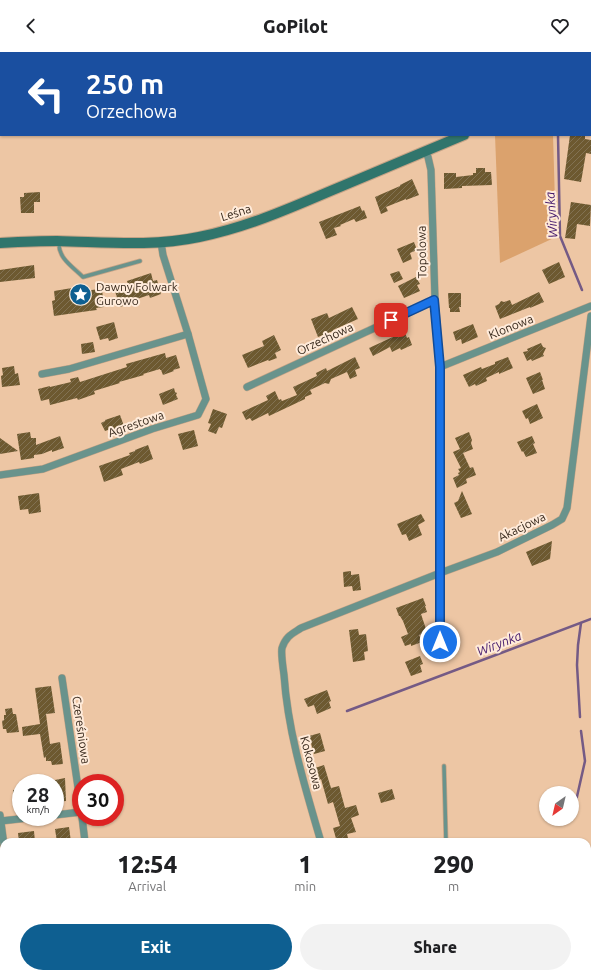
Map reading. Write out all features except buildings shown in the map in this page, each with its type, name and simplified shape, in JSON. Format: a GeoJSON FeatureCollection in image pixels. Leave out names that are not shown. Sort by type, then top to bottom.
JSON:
{"type":"FeatureCollection","features":[{"type":"Feature","properties":{"kind":"street","name":"Leśna"},"geometry":{"type":"LineString","coordinates":[[0,243],[161,242],[199,237],[239,227],[283,211],[462,136]]}},
{"type":"Feature","properties":{"kind":"street","name":"Topolowa"},"geometry":{"type":"LineString","coordinates":[[426,152],[431,170],[434,300],[440,367],[440,642]]}},
{"type":"Feature","properties":{"kind":"street","name":"Agrestowa"},"geometry":{"type":"LineString","coordinates":[[0,475],[43,469],[152,429],[198,415],[206,399],[188,334],[163,255],[161,242]]}},
{"type":"Feature","properties":{"kind":"street","name":"Orzechowa"},"geometry":{"type":"LineString","coordinates":[[247,387],[434,300]]}},
{"type":"Feature","properties":{"kind":"street","name":"Klonowa"},"geometry":{"type":"LineString","coordinates":[[440,367],[591,306]]}},
{"type":"Feature","properties":{"kind":"street","name":"Akacjowa"},"geometry":{"type":"LineString","coordinates":[[301,628],[497,552],[552,526],[562,519],[568,508],[591,316]]}},
{"type":"Feature","properties":{"kind":"street"},"geometry":{"type":"LineString","coordinates":[[42,374],[69,369],[188,334]]}},
{"type":"Feature","properties":{"kind":"street","name":"Kokosowa"},"geometry":{"type":"LineString","coordinates":[[301,628],[288,636],[282,648],[285,689],[295,749],[320,838]]}},
{"type":"Feature","properties":{"kind":"street","name":"Czereśniowa"},"geometry":{"type":"LineString","coordinates":[[62,678],[76,774]]}},
{"type":"Feature","properties":{"kind":"street"},"geometry":{"type":"LineString","coordinates":[[3,838],[1,823],[12,821]]}},
{"type":"Feature","properties":{"kind":"street"},"geometry":{"type":"LineString","coordinates":[[83,826],[85,838]]}},
{"type":"Feature","properties":{"kind":"lane"},"geometry":{"type":"LineString","coordinates":[[59,242],[58,246],[63,258],[83,277],[140,261]]}},
{"type":"Feature","properties":{"kind":"lane"},"geometry":{"type":"LineString","coordinates":[[444,766],[446,838]]}},
{"type":"Feature","properties":{"kind":"shaded area"},"geometry":{"type":"Polygon","coordinates":[[[495,136],[553,136],[556,237],[500,263],[495,136]]]}},
{"type":"Feature","properties":{"kind":"waterway","name":"Wirynka"},"geometry":{"type":"LineString","coordinates":[[558,136],[560,236],[582,290]]}},
{"type":"Feature","properties":{"kind":"waterway","name":"Wirynka"},"geometry":{"type":"LineString","coordinates":[[347,711],[591,619]]}},
{"type":"Feature","properties":{"kind":"waterway"},"geometry":{"type":"LineString","coordinates":[[580,717],[577,665],[581,623]]}},
{"type":"Feature","properties":{"kind":"waterway"},"geometry":{"type":"LineString","coordinates":[[579,788],[585,761],[581,731]]}},
{"type":"Feature","properties":{"kind":"place","name":"Dawny Folwark Gurowo"},"geometry":{"type":"Point","coordinates":[80,294]}},
{"type":"Feature","properties":{"kind":"route"},"geometry":{"type":"LineString","coordinates":[[391,320],[434,300],[440,367],[440,642]]}}]}
